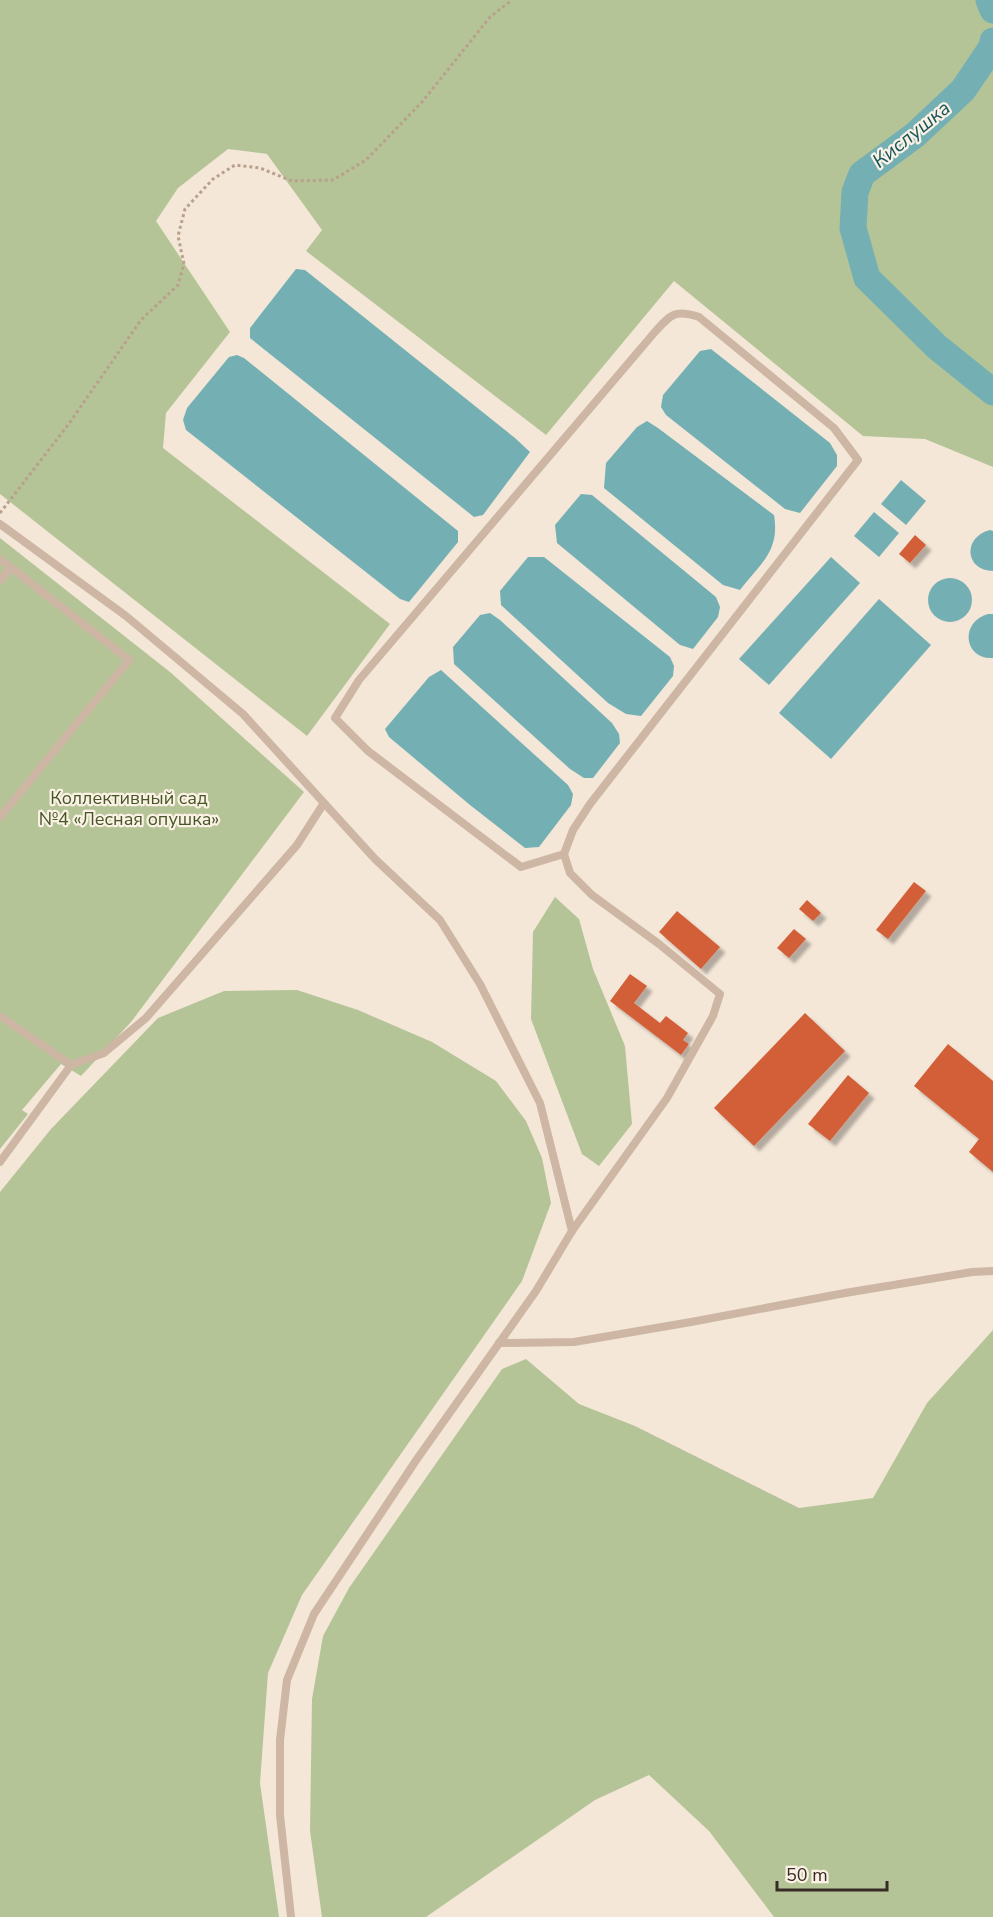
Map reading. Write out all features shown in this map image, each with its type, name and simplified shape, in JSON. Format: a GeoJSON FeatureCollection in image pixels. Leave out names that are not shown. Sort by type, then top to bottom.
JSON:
{"type":"FeatureCollection","features":[{"type":"Feature","properties":{"kind":"lane"},"geometry":{"type":"LineString","coordinates":[[291,1917],[280,1815],[280,1740],[287,1680],[314,1614],[417,1459],[536,1291],[572,1232],[667,1098],[713,1016],[720,994],[659,944],[592,895],[570,873],[564,854],[573,830],[590,804],[858,460],[834,428],[699,316],[683,311],[669,316],[654,333],[359,680],[335,718],[368,751],[520,867],[564,854]]}},
{"type":"Feature","properties":{"kind":"lane"},"geometry":{"type":"LineString","coordinates":[[0,524],[126,616],[243,714],[375,858],[440,920],[480,984],[540,1103],[572,1232]]}},
{"type":"Feature","properties":{"kind":"lane"},"geometry":{"type":"LineString","coordinates":[[0,559],[129,660],[0,817]]}},
{"type":"Feature","properties":{"kind":"lane"},"geometry":{"type":"LineString","coordinates":[[0,581],[11,567]]}},
{"type":"Feature","properties":{"kind":"lane"},"geometry":{"type":"LineString","coordinates":[[0,1162],[71,1065],[104,1053],[146,1018],[297,845],[324,803]]}},
{"type":"Feature","properties":{"kind":"lane"},"geometry":{"type":"LineString","coordinates":[[0,1016],[71,1065]]}},
{"type":"Feature","properties":{"kind":"lane"},"geometry":{"type":"LineString","coordinates":[[499,1343],[574,1342],[845,1293],[972,1272],[993,1271]]}},
{"type":"Feature","properties":{"kind":"path"},"geometry":{"type":"LineString","coordinates":[[0,513],[68,425],[141,320],[178,285],[183,264],[178,236],[185,209],[213,179],[235,165],[260,168],[292,181],[333,180],[366,160],[422,102],[490,17],[513,0]]}},
{"type":"Feature","properties":{"kind":"green space"},"geometry":{"type":"Polygon","coordinates":[[[0,0],[993,0],[993,467],[925,439],[863,436],[674,281],[546,435],[306,251],[322,230],[267,154],[228,149],[178,188],[156,221],[230,332],[166,413],[163,448],[390,624],[307,736],[0,494],[0,0]]]}},
{"type":"Feature","properties":{"kind":"green space","name":"Коллективный сад №4 «Лесная опушка»"},"geometry":{"type":"Polygon","coordinates":[[[0,538],[170,672],[304,792],[131,1022],[81,1076],[61,1064],[22,1110],[28,1114],[0,1149],[0,538]]]}},
{"type":"Feature","properties":{"kind":"green space"},"geometry":{"type":"Polygon","coordinates":[[[555,897],[579,919],[593,969],[625,1046],[632,1124],[599,1166],[582,1154],[531,1019],[533,932],[555,897]]]}},
{"type":"Feature","properties":{"kind":"green space"},"geometry":{"type":"Polygon","coordinates":[[[297,990],[358,1010],[432,1042],[496,1081],[526,1121],[542,1158],[551,1203],[522,1281],[302,1595],[268,1673],[260,1783],[279,1917],[0,1917],[0,1192],[51,1129],[158,1018],[224,991],[297,990]]]}},
{"type":"Feature","properties":{"kind":"green space"},"geometry":{"type":"Polygon","coordinates":[[[993,1330],[993,1917],[774,1917],[709,1831],[649,1775],[595,1800],[426,1917],[322,1917],[310,1831],[312,1699],[323,1636],[349,1588],[502,1369],[526,1359],[579,1404],[635,1426],[799,1508],[873,1498],[927,1403],[993,1330]]]}},
{"type":"Feature","properties":{"kind":"water"},"geometry":{"type":"Polygon","coordinates":[[[296,269],[305,270],[530,452],[483,515],[474,517],[250,338],[250,328],[296,269]]]}},
{"type":"Feature","properties":{"kind":"water"},"geometry":{"type":"Polygon","coordinates":[[[711,349],[830,443],[837,455],[837,466],[800,513],[785,509],[666,415],[661,407],[663,395],[700,351],[711,349]]]}},
{"type":"Feature","properties":{"kind":"water"},"geometry":{"type":"Polygon","coordinates":[[[237,355],[244,358],[458,531],[458,542],[409,602],[400,599],[186,430],[183,420],[187,408],[229,357],[237,355]]]}},
{"type":"Feature","properties":{"kind":"water"},"geometry":{"type":"Polygon","coordinates":[[[647,421],[774,515],[774,538],[767,556],[740,590],[723,585],[604,488],[606,463],[637,427],[647,421]]]}},
{"type":"Feature","properties":{"kind":"water"},"geometry":{"type":"Polygon","coordinates":[[[901,480],[926,501],[906,525],[881,504],[901,480]]]}},
{"type":"Feature","properties":{"kind":"water"},"geometry":{"type":"Polygon","coordinates":[[[581,494],[592,495],[716,597],[720,607],[718,617],[693,649],[680,645],[557,543],[555,525],[581,494]]]}},
{"type":"Feature","properties":{"kind":"water"},"geometry":{"type":"Polygon","coordinates":[[[874,512],[899,533],[879,557],[854,536],[874,512]]]}},
{"type":"Feature","properties":{"kind":"water"},"geometry":{"type":"Polygon","coordinates":[[[990,530],[993,531],[993,571],[977,566],[970,553],[975,539],[990,530]]]}},
{"type":"Feature","properties":{"kind":"water"},"geometry":{"type":"Polygon","coordinates":[[[528,557],[544,557],[670,657],[674,666],[673,676],[641,716],[626,714],[608,703],[501,605],[500,591],[528,557]]]}},
{"type":"Feature","properties":{"kind":"water"},"geometry":{"type":"Polygon","coordinates":[[[831,557],[860,583],[769,685],[739,659],[831,557]]]}},
{"type":"Feature","properties":{"kind":"water"},"geometry":{"type":"Polygon","coordinates":[[[950,578],[966,584],[972,600],[966,616],[950,622],[934,616],[928,600],[934,584],[950,578]]]}},
{"type":"Feature","properties":{"kind":"water"},"geometry":{"type":"Polygon","coordinates":[[[879,599],[931,645],[831,759],[779,713],[879,599]]]}},
{"type":"Feature","properties":{"kind":"water"},"geometry":{"type":"Polygon","coordinates":[[[490,613],[612,723],[619,734],[620,743],[593,778],[584,778],[570,769],[454,664],[453,647],[480,615],[490,613]]]}},
{"type":"Feature","properties":{"kind":"water"},"geometry":{"type":"Polygon","coordinates":[[[993,614],[993,658],[983,657],[976,653],[969,640],[972,625],[979,618],[993,614]]]}},
{"type":"Feature","properties":{"kind":"water"},"geometry":{"type":"Polygon","coordinates":[[[441,670],[568,785],[573,794],[571,805],[539,847],[525,848],[389,737],[385,729],[429,677],[441,670]]]}},
{"type":"Feature","properties":{"kind":"building"},"geometry":{"type":"Polygon","coordinates":[[[915,535],[926,545],[910,563],[899,554],[915,535]]]}},
{"type":"Feature","properties":{"kind":"building"},"geometry":{"type":"Polygon","coordinates":[[[914,882],[926,891],[888,939],[876,930],[914,882]]]}},
{"type":"Feature","properties":{"kind":"building"},"geometry":{"type":"Polygon","coordinates":[[[807,900],[821,913],[813,921],[799,909],[807,900]]]}},
{"type":"Feature","properties":{"kind":"building"},"geometry":{"type":"Polygon","coordinates":[[[677,911],[720,947],[701,969],[659,932],[677,911]]]}},
{"type":"Feature","properties":{"kind":"building"},"geometry":{"type":"Polygon","coordinates":[[[794,929],[806,939],[789,958],[777,948],[794,929]]]}},
{"type":"Feature","properties":{"kind":"building"},"geometry":{"type":"Polygon","coordinates":[[[630,974],[647,986],[634,1003],[660,1023],[666,1016],[688,1033],[683,1040],[689,1044],[681,1055],[610,1001],[630,974]]]}},
{"type":"Feature","properties":{"kind":"building"},"geometry":{"type":"Polygon","coordinates":[[[805,1013],[845,1051],[754,1146],[714,1108],[805,1013]]]}},
{"type":"Feature","properties":{"kind":"building"},"geometry":{"type":"Polygon","coordinates":[[[948,1044],[993,1081],[993,1172],[969,1152],[979,1139],[914,1086],[948,1044]]]}},
{"type":"Feature","properties":{"kind":"building"},"geometry":{"type":"Polygon","coordinates":[[[848,1075],[869,1093],[830,1141],[808,1124],[848,1075]]]}},
{"type":"Feature","properties":{"kind":"waterway","name":"Кислушка"},"geometry":{"type":"LineString","coordinates":[[989,0],[993,10]]}},
{"type":"Feature","properties":{"kind":"waterway","name":"Кислушка"},"geometry":{"type":"LineString","coordinates":[[993,41],[992,47],[963,90],[915,135],[862,174],[855,192],[853,228],[867,278],[937,347],[993,392]]}}]}
